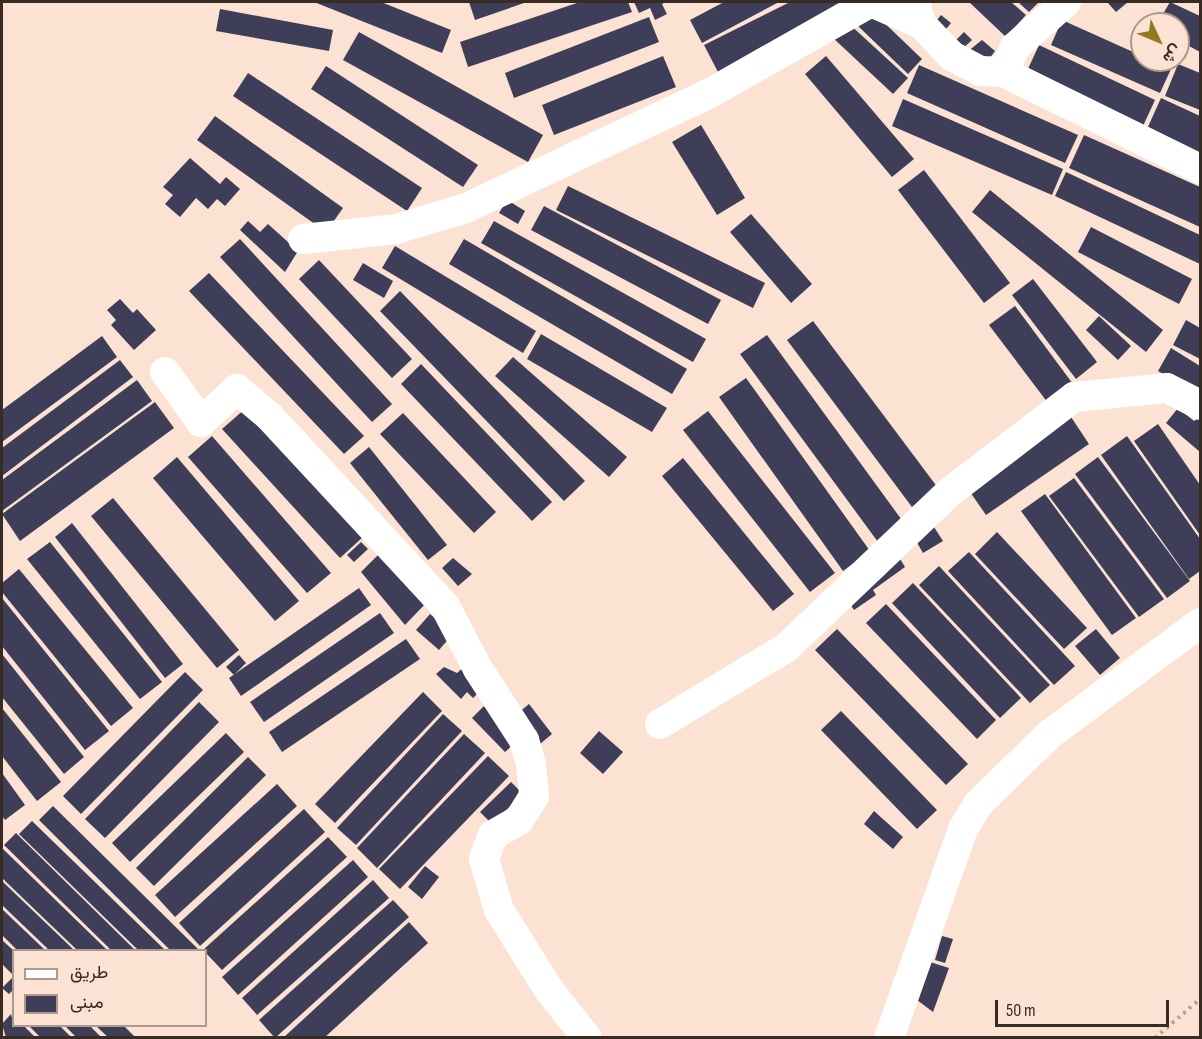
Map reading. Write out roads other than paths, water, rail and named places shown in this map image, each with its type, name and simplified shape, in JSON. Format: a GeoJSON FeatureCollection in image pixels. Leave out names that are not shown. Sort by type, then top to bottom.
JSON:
{"type":"FeatureCollection","features":[{"type":"Feature","properties":{"kind":"street"},"geometry":{"type":"LineString","coordinates":[[303,239],[396,229],[466,208],[566,165],[711,92],[871,2],[918,13],[952,56],[980,71],[1003,72],[1200,169]]}},
{"type":"Feature","properties":{"kind":"street"},"geometry":{"type":"LineString","coordinates":[[1003,72],[1016,47],[1066,2]]}},
{"type":"Feature","properties":{"kind":"street"},"geometry":{"type":"LineString","coordinates":[[165,372],[201,422],[237,389],[269,416],[445,606],[478,669],[524,740],[531,765],[534,796],[519,820],[493,835],[484,859],[499,910],[549,990],[587,1038]]}},
{"type":"Feature","properties":{"kind":"street"},"geometry":{"type":"LineString","coordinates":[[660,724],[787,647],[951,490],[1074,397],[1167,388],[1200,405]]}},
{"type":"Feature","properties":{"kind":"street"},"geometry":{"type":"LineString","coordinates":[[889,1038],[963,829],[978,804],[1050,734],[1200,622]]}}]}
